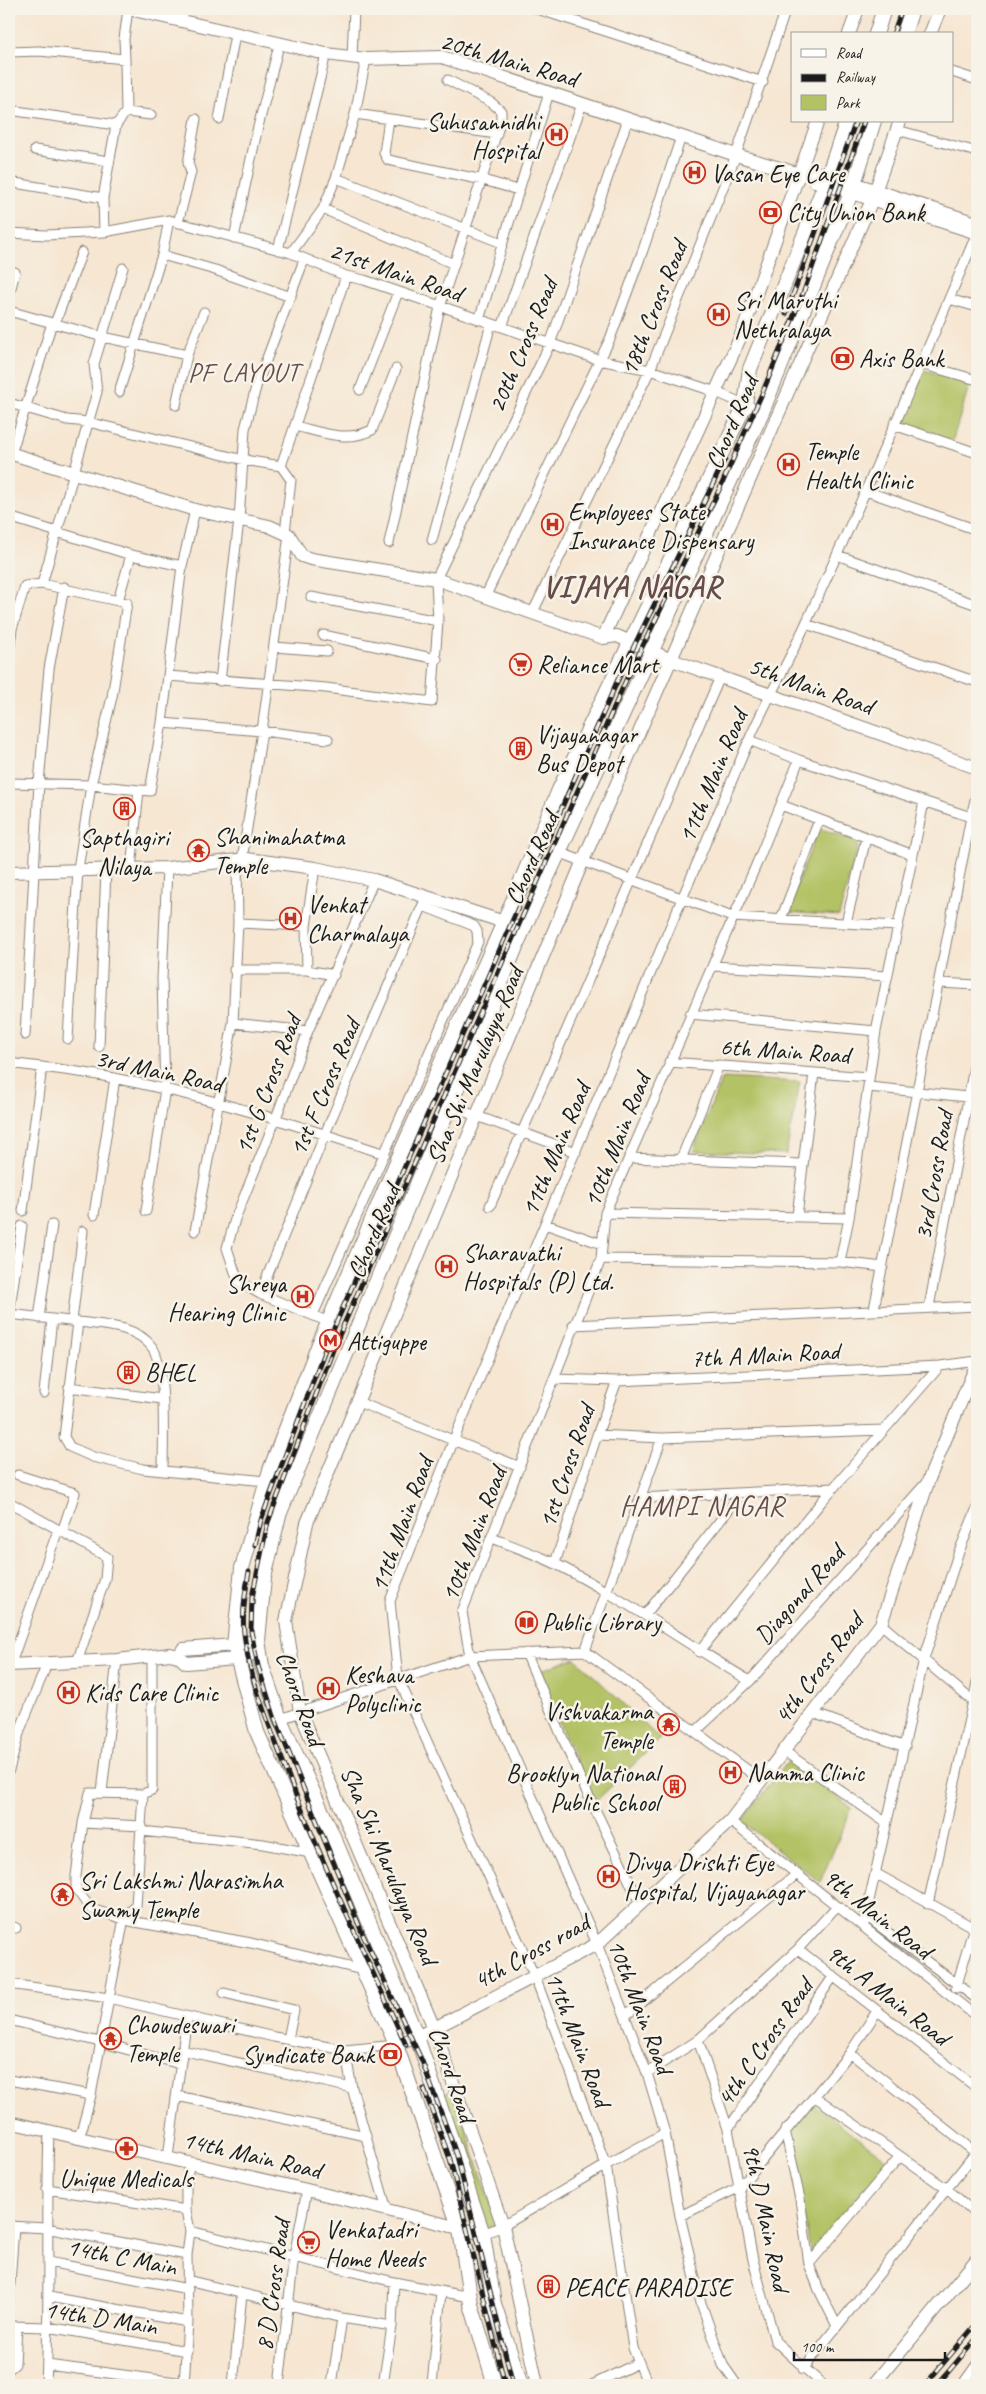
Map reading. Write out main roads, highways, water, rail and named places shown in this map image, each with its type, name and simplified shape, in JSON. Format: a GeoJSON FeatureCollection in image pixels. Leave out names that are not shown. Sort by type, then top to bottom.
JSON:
{"type":"FeatureCollection","features":[{"type":"Feature","properties":{"kind":"main road"},"geometry":{"type":"LineString","coordinates":[[877,32],[884,9]]}},
{"type":"Feature","properties":{"kind":"main road"},"geometry":{"type":"LineString","coordinates":[[905,32],[912,9]]}},
{"type":"Feature","properties":{"kind":"main road","name":"Chord Road"},"geometry":{"type":"LineString","coordinates":[[495,2385],[470,2297],[460,2229],[396,2045],[256,1732],[236,1659],[234,1644],[242,1568],[266,1481],[329,1322],[398,1159],[504,922],[559,790],[745,405],[750,369],[827,180],[846,122]]}},
{"type":"Feature","properties":{"kind":"main road","name":"Chord Road"},"geometry":{"type":"LineString","coordinates":[[521,2385],[494,2304],[483,2234],[417,2037],[337,1845],[280,1719],[262,1666],[259,1646],[264,1578],[279,1515],[449,1106],[558,852],[653,651],[762,412],[852,188],[874,122]]}},
{"type":"Feature","properties":{"kind":"railway"},"geometry":{"type":"LineString","coordinates":[[894,32],[902,9]]}},
{"type":"Feature","properties":{"kind":"railway"},"geometry":{"type":"LineString","coordinates":[[786,314],[856,122]]}},
{"type":"Feature","properties":{"kind":"railway"},"geometry":{"type":"LineString","coordinates":[[513,2385],[457,2156],[422,2061],[363,1935],[274,1716],[258,1666],[251,1631],[252,1597],[268,1522],[334,1347],[626,680],[721,486],[764,389],[804,291],[864,122]]}},
{"type":"Feature","properties":{"kind":"railway"},"geometry":{"type":"LineString","coordinates":[[255,1545],[261,1520],[327,1344],[619,677],[725,459]]}},
{"type":"Feature","properties":{"kind":"railway"},"geometry":{"type":"LineString","coordinates":[[249,1572],[244,1602],[244,1633],[250,1667],[260,1701],[313,1837],[406,2045]]}},
{"type":"Feature","properties":{"kind":"railway"},"geometry":{"type":"LineString","coordinates":[[424,2089],[450,2159],[505,2385]]}},
{"type":"Feature","properties":{"kind":"railway"},"geometry":{"type":"LineString","coordinates":[[925,2385],[977,2323]]}},
{"type":"Feature","properties":{"kind":"railway"},"geometry":{"type":"LineString","coordinates":[[937,2385],[977,2338]]}},
{"type":"Feature","properties":{"kind":"place","name":"Suhusannidhi Hospital"},"geometry":{"type":"Point","coordinates":[556,135]}},
{"type":"Feature","properties":{"kind":"place","name":"Vasan Eye Care"},"geometry":{"type":"Point","coordinates":[695,173]}},
{"type":"Feature","properties":{"kind":"place","name":"City Union Bank"},"geometry":{"type":"Point","coordinates":[771,212]}},
{"type":"Feature","properties":{"kind":"place","name":"Sri Maruthi Nethralaya"},"geometry":{"type":"Point","coordinates":[718,314]}},
{"type":"Feature","properties":{"kind":"place","name":"Axis Bank"},"geometry":{"type":"Point","coordinates":[843,358]}},
{"type":"Feature","properties":{"kind":"place","name":"Temple Health Clinic"},"geometry":{"type":"Point","coordinates":[789,465]}},
{"type":"Feature","properties":{"kind":"place","name":"Employees State Insurance Dispensary"},"geometry":{"type":"Point","coordinates":[552,525]}},
{"type":"Feature","properties":{"kind":"place","name":"Reliance Mart"},"geometry":{"type":"Point","coordinates":[521,664]}},
{"type":"Feature","properties":{"kind":"place","name":"Vijayanagar Bus Depot"},"geometry":{"type":"Point","coordinates":[520,748]}},
{"type":"Feature","properties":{"kind":"place","name":"Sapthagiri Nilaya"},"geometry":{"type":"Point","coordinates":[124,808]}},
{"type":"Feature","properties":{"kind":"place","name":"Shanimahatma Temple"},"geometry":{"type":"Point","coordinates":[198,850]}},
{"type":"Feature","properties":{"kind":"place","name":"Venkat Charmalaya"},"geometry":{"type":"Point","coordinates":[291,918]}},
{"type":"Feature","properties":{"kind":"place","name":"Sharavathi Hospitals (P) Ltd."},"geometry":{"type":"Point","coordinates":[447,1266]}},
{"type":"Feature","properties":{"kind":"place","name":"Shreya Hearing Clinic"},"geometry":{"type":"Point","coordinates":[302,1297]}},
{"type":"Feature","properties":{"kind":"place","name":"Attiguppe"},"geometry":{"type":"Point","coordinates":[331,1341]}},
{"type":"Feature","properties":{"kind":"place","name":"BHEL"},"geometry":{"type":"Point","coordinates":[129,1372]}},
{"type":"Feature","properties":{"kind":"place","name":"Public Library"},"geometry":{"type":"Point","coordinates":[526,1622]}},
{"type":"Feature","properties":{"kind":"place","name":"Keshava Polyclinic"},"geometry":{"type":"Point","coordinates":[329,1688]}},
{"type":"Feature","properties":{"kind":"place","name":"Kids Care Clinic"},"geometry":{"type":"Point","coordinates":[69,1692]}},
{"type":"Feature","properties":{"kind":"place","name":"Vishvakarma Temple"},"geometry":{"type":"Point","coordinates":[669,1725]}},
{"type":"Feature","properties":{"kind":"place","name":"Namma Clinic"},"geometry":{"type":"Point","coordinates":[731,1772]}},
{"type":"Feature","properties":{"kind":"place","name":"Brooklyn National Public School"},"geometry":{"type":"Point","coordinates":[675,1787]}},
{"type":"Feature","properties":{"kind":"place","name":"Divya Drishti Eye Hospital, Vijayanagar"},"geometry":{"type":"Point","coordinates":[608,1876]}},
{"type":"Feature","properties":{"kind":"place","name":"Sri Lakshmi Narasimha Swamy Temple"},"geometry":{"type":"Point","coordinates":[63,1894]}},
{"type":"Feature","properties":{"kind":"place","name":"Chowdeswari Temple"},"geometry":{"type":"Point","coordinates":[110,2038]}},
{"type":"Feature","properties":{"kind":"place","name":"Syndicate Bank"},"geometry":{"type":"Point","coordinates":[390,2054]}},
{"type":"Feature","properties":{"kind":"place","name":"Unique Medicals"},"geometry":{"type":"Point","coordinates":[126,2149]}},
{"type":"Feature","properties":{"kind":"place","name":"Venkatadri Home Needs"},"geometry":{"type":"Point","coordinates":[309,2243]}},
{"type":"Feature","properties":{"kind":"place","name":"PEACE PARADISE"},"geometry":{"type":"Point","coordinates":[549,2287]}},
{"type":"Feature","properties":{"kind":"district","name":"PF LAYOUT"},"geometry":{"type":"Point","coordinates":[244,372]}},
{"type":"Feature","properties":{"kind":"district","name":"VIJAYA NAGAR"},"geometry":{"type":"Point","coordinates":[632,587]}},
{"type":"Feature","properties":{"kind":"district","name":"HAMPI NAGAR"},"geometry":{"type":"Point","coordinates":[702,1505]}}]}
